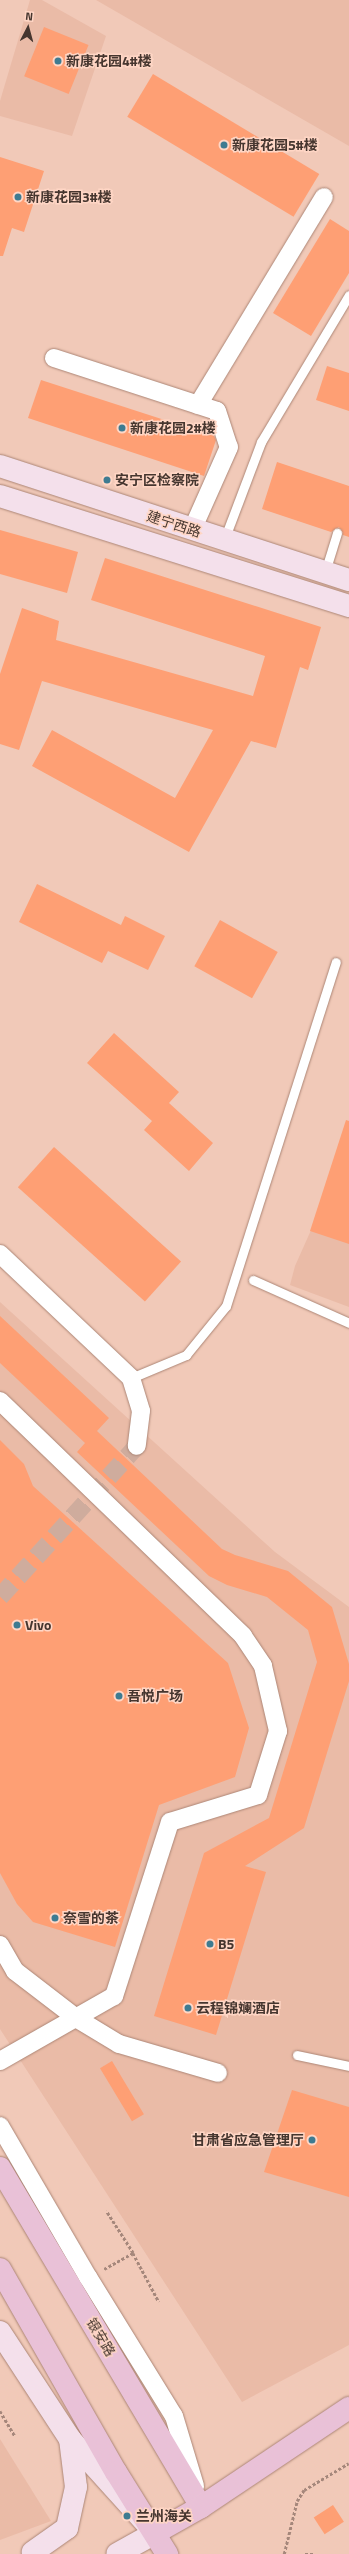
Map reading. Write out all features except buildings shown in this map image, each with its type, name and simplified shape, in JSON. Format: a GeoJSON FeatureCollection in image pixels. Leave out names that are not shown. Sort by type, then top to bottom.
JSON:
{"type":"FeatureCollection","features":[{"type":"Feature","properties":{"kind":"main road","name":"建宁西路"},"geometry":{"type":"LineString","coordinates":[[0,466],[192,530],[349,580]]}},
{"type":"Feature","properties":{"kind":"main road","name":"建宁西路"},"geometry":{"type":"LineString","coordinates":[[0,496],[349,606]]}},
{"type":"Feature","properties":{"kind":"main road","name":"银安路"},"geometry":{"type":"LineString","coordinates":[[0,2168],[201,2507]]}},
{"type":"Feature","properties":{"kind":"main road"},"geometry":{"type":"LineString","coordinates":[[0,2269],[116,2472],[168,2554]]}},
{"type":"Feature","properties":{"kind":"main road"},"geometry":{"type":"LineString","coordinates":[[0,2332],[70,2439],[175,2554]]}},
{"type":"Feature","properties":{"kind":"main road"},"geometry":{"type":"LineString","coordinates":[[117,2554],[201,2507],[349,2408]]}},
{"type":"Feature","properties":{"kind":"main road"},"geometry":{"type":"LineString","coordinates":[[31,2553],[66,2528],[76,2487],[70,2439]]}},
{"type":"Feature","properties":{"kind":"street"},"geometry":{"type":"LineString","coordinates":[[198,405],[324,197]]}},
{"type":"Feature","properties":{"kind":"street"},"geometry":{"type":"LineString","coordinates":[[54,358],[217,411],[229,447],[192,530]]}},
{"type":"Feature","properties":{"kind":"street"},"geometry":{"type":"LineString","coordinates":[[0,1254],[131,1378],[141,1411],[137,1446]]}},
{"type":"Feature","properties":{"kind":"street"},"geometry":{"type":"LineString","coordinates":[[0,1401],[243,1636],[263,1666],[278,1731],[258,1795],[170,1822],[114,1996],[0,2061]]}},
{"type":"Feature","properties":{"kind":"street"},"geometry":{"type":"LineString","coordinates":[[0,1945],[15,1971],[76,2018],[119,2044],[218,2073]]}},
{"type":"Feature","properties":{"kind":"street"},"geometry":{"type":"LineString","coordinates":[[0,2126],[88,2277],[174,2416],[201,2507]]}},
{"type":"Feature","properties":{"kind":"street"},"geometry":{"type":"LineString","coordinates":[[127,2554],[155,2533]]}},
{"type":"Feature","properties":{"kind":"lane"},"geometry":{"type":"LineString","coordinates":[[224,540],[261,442],[349,294]]}},
{"type":"Feature","properties":{"kind":"lane"},"geometry":{"type":"LineString","coordinates":[[325,572],[337,533]]}},
{"type":"Feature","properties":{"kind":"lane"},"geometry":{"type":"LineString","coordinates":[[131,1378],[186,1355],[226,1306],[336,962]]}},
{"type":"Feature","properties":{"kind":"lane"},"geometry":{"type":"LineString","coordinates":[[253,1280],[349,1323]]}},
{"type":"Feature","properties":{"kind":"lane"},"geometry":{"type":"LineString","coordinates":[[297,2055],[349,2066]]}},
{"type":"Feature","properties":{"kind":"path"},"geometry":{"type":"LineString","coordinates":[[106,2211],[133,2253],[159,2302]]}},
{"type":"Feature","properties":{"kind":"path"},"geometry":{"type":"LineString","coordinates":[[88,2277],[133,2253]]}},
{"type":"Feature","properties":{"kind":"path"},"geometry":{"type":"LineString","coordinates":[[0,2410],[15,2436]]}},
{"type":"Feature","properties":{"kind":"path"},"geometry":{"type":"LineString","coordinates":[[284,2554],[297,2502],[304,2490],[349,2463]]}},
{"type":"Feature","properties":{"kind":"path"},"geometry":{"type":"LineString","coordinates":[[306,2554],[315,2554]]}},
{"type":"Feature","properties":{"kind":"shaded area"},"geometry":{"type":"Polygon","coordinates":[[[30,0],[42,0],[106,36],[72,136],[0,116],[0,101],[30,0]]]}},
{"type":"Feature","properties":{"kind":"shaded area"},"geometry":{"type":"Polygon","coordinates":[[[96,0],[349,0],[349,146],[96,0]]]}},
{"type":"Feature","properties":{"kind":"shaded area"},"geometry":{"type":"Polygon","coordinates":[[[349,1145],[349,1307],[290,1285],[295,1266],[349,1145]]]}},
{"type":"Feature","properties":{"kind":"shaded area"},"geometry":{"type":"Polygon","coordinates":[[[0,1302],[275,1552],[349,1607],[349,2345],[242,2402],[0,2029],[0,1302]]]}},
{"type":"Feature","properties":{"kind":"shaded area"},"geometry":{"type":"Polygon","coordinates":[[[0,2439],[51,2521],[0,2540],[0,2439]]]}},
{"type":"Feature","properties":{"kind":"tunnel"},"geometry":{"type":"LineString","coordinates":[[0,1597],[137,1446]]}},
{"type":"Feature","properties":{"kind":"place","name":"新康花园4#楼"},"geometry":{"type":"Point","coordinates":[58,61]}},
{"type":"Feature","properties":{"kind":"place","name":"新康花园5#楼"},"geometry":{"type":"Point","coordinates":[224,145]}},
{"type":"Feature","properties":{"kind":"place","name":"新康花园3#楼"},"geometry":{"type":"Point","coordinates":[18,197]}},
{"type":"Feature","properties":{"kind":"place","name":"新康花园2#楼"},"geometry":{"type":"Point","coordinates":[122,428]}},
{"type":"Feature","properties":{"kind":"place","name":"安宁区检察院"},"geometry":{"type":"Point","coordinates":[107,480]}},
{"type":"Feature","properties":{"kind":"place","name":"Vivo"},"geometry":{"type":"Point","coordinates":[17,1625]}},
{"type":"Feature","properties":{"kind":"place","name":"吾悦广场"},"geometry":{"type":"Point","coordinates":[119,1696]}},
{"type":"Feature","properties":{"kind":"place","name":"奈雪的茶"},"geometry":{"type":"Point","coordinates":[55,1918]}},
{"type":"Feature","properties":{"kind":"place","name":"B5"},"geometry":{"type":"Point","coordinates":[210,1944]}},
{"type":"Feature","properties":{"kind":"place","name":"云程锦斓酒店"},"geometry":{"type":"Point","coordinates":[188,2008]}},
{"type":"Feature","properties":{"kind":"place","name":"甘肃省应急管理厅"},"geometry":{"type":"Point","coordinates":[312,2140]}},
{"type":"Feature","properties":{"kind":"place","name":"兰州海关"},"geometry":{"type":"Point","coordinates":[127,2516]}}]}
